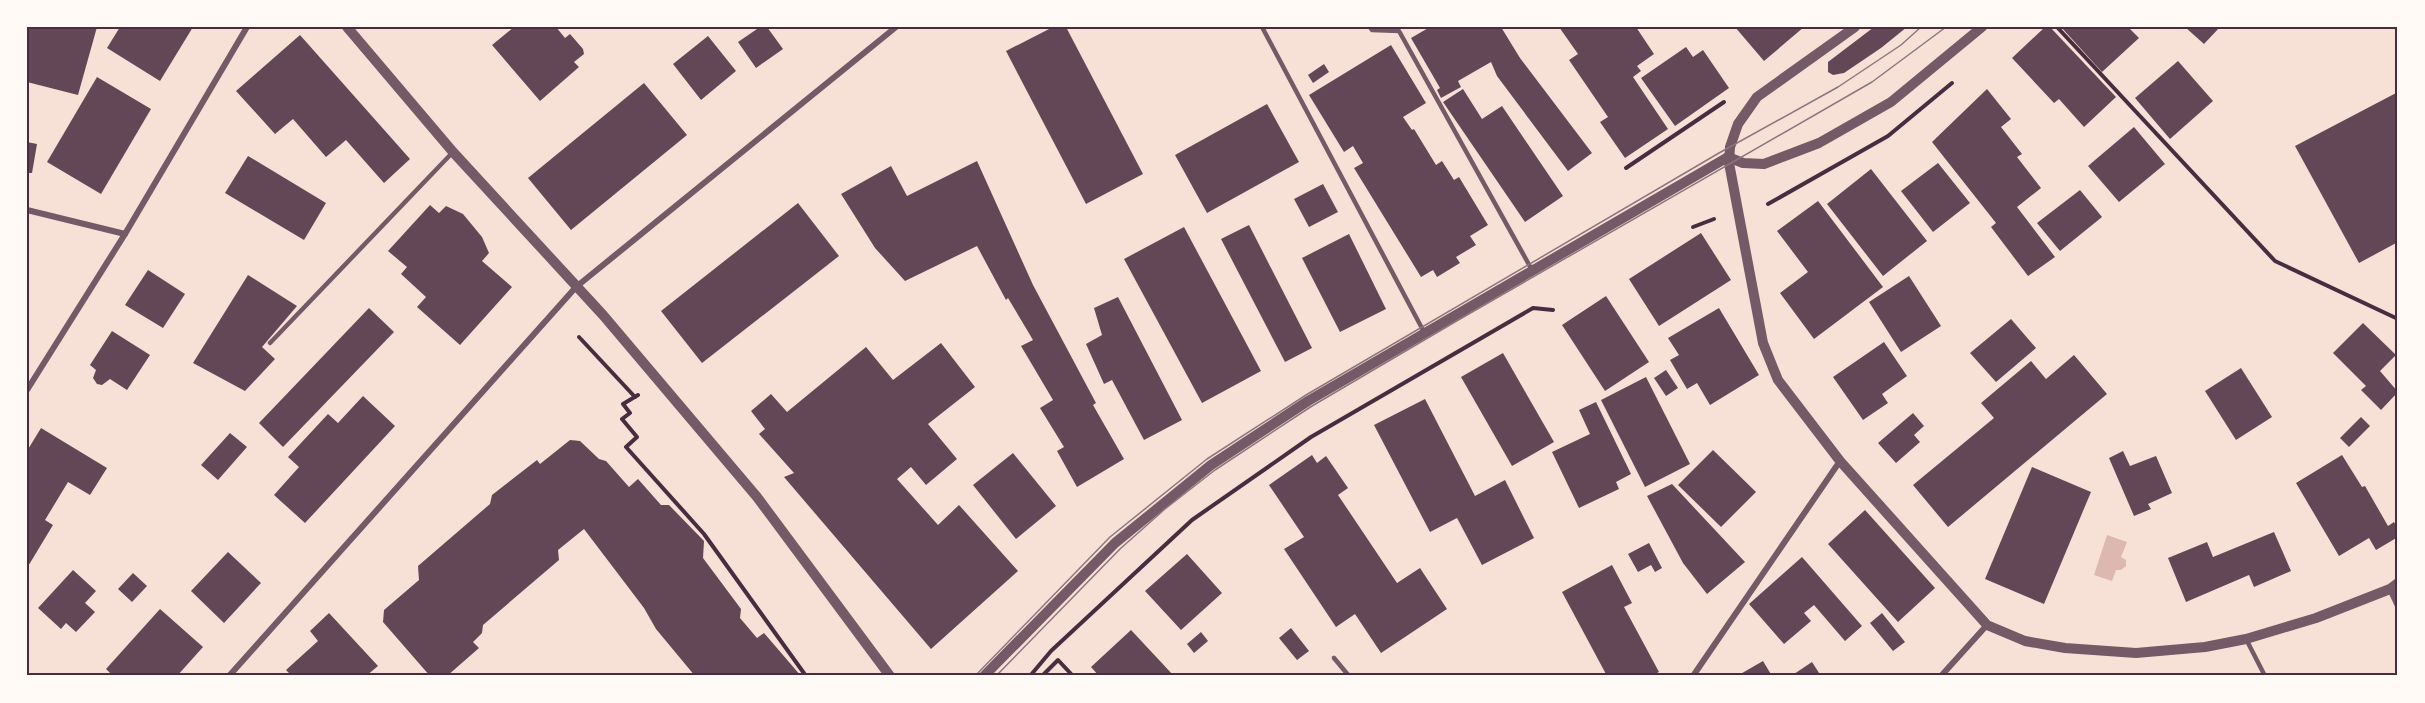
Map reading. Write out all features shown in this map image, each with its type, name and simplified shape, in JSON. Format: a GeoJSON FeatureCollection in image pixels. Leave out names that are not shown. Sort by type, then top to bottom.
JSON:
{"type":"FeatureCollection","features":[{"type":"Feature","properties":{"kind":"street"},"geometry":{"type":"LineString","coordinates":[[27,390],[125,234],[247,27]]}},
{"type":"Feature","properties":{"kind":"street"},"geometry":{"type":"LineString","coordinates":[[347,27],[453,152],[603,315],[757,497],[890,676]]}},
{"type":"Feature","properties":{"kind":"street"},"geometry":{"type":"LineString","coordinates":[[229,676],[576,287],[896,27]]}},
{"type":"Feature","properties":{"kind":"street"},"geometry":{"type":"LineString","coordinates":[[1856,27],[1757,97],[1738,124],[1728,157],[1763,343],[1778,380],[1840,461],[1987,625],[2025,640],[2065,648],[2118,653],[2205,647],[2247,639],[2316,618],[2394,586],[2398,606]]}},
{"type":"Feature","properties":{"kind":"street"},"geometry":{"type":"LineString","coordinates":[[984,676],[1115,543],[1211,465],[1308,401],[1728,157],[1743,162],[1764,164],[1819,143],[1891,102],[1982,27]]}},
{"type":"Feature","properties":{"kind":"street"},"geometry":{"type":"LineString","coordinates":[[27,210],[125,234]]}},
{"type":"Feature","properties":{"kind":"street"},"geometry":{"type":"LineString","coordinates":[[1693,676],[1840,461]]}},
{"type":"Feature","properties":{"kind":"street"},"geometry":{"type":"LineString","coordinates":[[1941,676],[1987,625]]}},
{"type":"Feature","properties":{"kind":"lane"},"geometry":{"type":"LineString","coordinates":[[1262,27],[1425,334]]}},
{"type":"Feature","properties":{"kind":"lane"},"geometry":{"type":"LineString","coordinates":[[1370,27],[1372,30],[1399,31],[1532,270]]}},
{"type":"Feature","properties":{"kind":"lane"},"geometry":{"type":"LineString","coordinates":[[270,343],[453,152]]}},
{"type":"Feature","properties":{"kind":"lane"},"geometry":{"type":"LineString","coordinates":[[2247,639],[2265,676]]}},
{"type":"Feature","properties":{"kind":"lane"},"geometry":{"type":"LineString","coordinates":[[1334,658],[1349,676]]}},
{"type":"Feature","properties":{"kind":"path"},"geometry":{"type":"LineString","coordinates":[[2057,27],[2275,261],[2398,319]]}},
{"type":"Feature","properties":{"kind":"path"},"geometry":{"type":"LineString","coordinates":[[1693,227],[1714,219]]}},
{"type":"Feature","properties":{"kind":"path"},"geometry":{"type":"LineString","coordinates":[[1030,676],[1051,651],[1192,519],[1311,437],[1533,308],[1553,310]]}},
{"type":"Feature","properties":{"kind":"path"},"geometry":{"type":"LineString","coordinates":[[579,337],[636,396],[623,404],[630,413],[622,420],[637,437],[626,447],[704,534],[806,676]]}},
{"type":"Feature","properties":{"kind":"path"},"geometry":{"type":"LineString","coordinates":[[1039,667],[1043,675],[1058,660],[1073,676]]}},
{"type":"Feature","properties":{"kind":"shaded area"},"geometry":{"type":"Polygon","coordinates":[[[2107,535],[2127,542],[2121,557],[2126,560],[2126,566],[2121,570],[2116,570],[2112,581],[2094,575],[2107,535]]]}},
{"type":"Feature","properties":{"kind":"building"},"geometry":{"type":"Polygon","coordinates":[[[27,27],[97,27],[78,95],[27,82],[27,27]]]}},
{"type":"Feature","properties":{"kind":"building"},"geometry":{"type":"Polygon","coordinates":[[[120,27],[193,27],[160,81],[107,48],[120,27]]]}},
{"type":"Feature","properties":{"kind":"building"},"geometry":{"type":"Polygon","coordinates":[[[514,27],[556,27],[565,38],[570,34],[583,49],[584,54],[574,62],[579,67],[540,101],[492,45],[514,27]]]}},
{"type":"Feature","properties":{"kind":"building"},"geometry":{"type":"Polygon","coordinates":[[[760,27],[767,27],[783,49],[756,68],[738,42],[760,27]]]}},
{"type":"Feature","properties":{"kind":"building"},"geometry":{"type":"Polygon","coordinates":[[[1053,27],[1066,27],[1143,174],[1086,204],[1006,51],[1053,27]]]}},
{"type":"Feature","properties":{"kind":"building"},"geometry":{"type":"Polygon","coordinates":[[[1430,27],[1501,27],[1520,58],[1592,153],[1568,171],[1497,76],[1491,62],[1458,81],[1461,87],[1441,98],[1437,90],[1440,88],[1411,38],[1430,27]]]}},
{"type":"Feature","properties":{"kind":"building"},"geometry":{"type":"Polygon","coordinates":[[[1559,27],[1636,27],[1654,54],[1637,66],[1641,71],[1633,77],[1668,129],[1625,158],[1600,122],[1608,117],[1569,60],[1578,54],[1559,27]]]}},
{"type":"Feature","properties":{"kind":"building"},"geometry":{"type":"Polygon","coordinates":[[[1735,27],[1804,27],[1764,61],[1735,27]]]}},
{"type":"Feature","properties":{"kind":"building"},"geometry":{"type":"Polygon","coordinates":[[[1874,27],[1907,27],[1844,73],[1833,75],[1828,72],[1828,62],[1874,27]]]}},
{"type":"Feature","properties":{"kind":"building"},"geometry":{"type":"Polygon","coordinates":[[[2045,27],[2050,27],[2116,97],[2084,127],[2059,99],[2054,103],[2012,58],[2045,27]]]}},
{"type":"Feature","properties":{"kind":"building"},"geometry":{"type":"Polygon","coordinates":[[[2061,27],[2128,27],[2139,38],[2102,72],[2061,27]]]}},
{"type":"Feature","properties":{"kind":"building"},"geometry":{"type":"Polygon","coordinates":[[[2185,27],[2220,27],[2204,44],[2185,27]]]}},
{"type":"Feature","properties":{"kind":"building"},"geometry":{"type":"Polygon","coordinates":[[[300,35],[410,159],[384,183],[346,140],[326,157],[293,119],[275,134],[236,91],[300,35]]]}},
{"type":"Feature","properties":{"kind":"building"},"geometry":{"type":"Polygon","coordinates":[[[708,36],[736,71],[701,100],[673,64],[708,36]]]}},
{"type":"Feature","properties":{"kind":"building"},"geometry":{"type":"Polygon","coordinates":[[[1391,45],[1426,103],[1403,117],[1412,130],[1414,129],[1436,165],[1442,161],[1454,180],[1459,177],[1488,225],[1470,236],[1476,245],[1456,257],[1460,263],[1437,277],[1433,270],[1421,277],[1354,168],[1363,163],[1353,146],[1344,152],[1309,95],[1391,45]]]}},
{"type":"Feature","properties":{"kind":"building"},"geometry":{"type":"Polygon","coordinates":[[[1686,47],[1693,57],[1703,50],[1729,88],[1675,126],[1641,78],[1686,47]]]}},
{"type":"Feature","properties":{"kind":"building"},"geometry":{"type":"Polygon","coordinates":[[[2178,61],[2213,101],[2170,139],[2135,98],[2178,61]]]}},
{"type":"Feature","properties":{"kind":"building"},"geometry":{"type":"Polygon","coordinates":[[[1324,64],[1329,72],[1313,83],[1308,75],[1324,64]]]}},
{"type":"Feature","properties":{"kind":"building"},"geometry":{"type":"Polygon","coordinates":[[[97,77],[151,109],[101,194],[47,162],[97,77]]]}},
{"type":"Feature","properties":{"kind":"building"},"geometry":{"type":"Polygon","coordinates":[[[644,83],[687,135],[571,230],[528,178],[644,83]]]}},
{"type":"Feature","properties":{"kind":"building"},"geometry":{"type":"Polygon","coordinates":[[[1463,89],[1482,119],[1502,106],[1563,196],[1525,222],[1443,102],[1463,89]]]}},
{"type":"Feature","properties":{"kind":"building"},"geometry":{"type":"Polygon","coordinates":[[[1987,89],[2011,119],[2001,127],[2022,154],[2017,157],[2041,188],[2017,207],[2055,257],[2028,276],[1991,227],[1996,223],[1932,142],[1987,89]]]}},
{"type":"Feature","properties":{"kind":"building"},"geometry":{"type":"Polygon","coordinates":[[[2398,92],[2398,242],[2359,263],[2295,146],[2398,92]]]}},
{"type":"Feature","properties":{"kind":"building"},"geometry":{"type":"Polygon","coordinates":[[[1267,104],[1299,162],[1207,213],[1175,155],[1267,104]]]}},
{"type":"Feature","properties":{"kind":"building"},"geometry":{"type":"Polygon","coordinates":[[[2134,127],[2165,164],[2119,202],[2088,166],[2134,127]]]}},
{"type":"Feature","properties":{"kind":"building"},"geometry":{"type":"Polygon","coordinates":[[[27,142],[37,144],[32,173],[27,173],[27,142]]]}},
{"type":"Feature","properties":{"kind":"building"},"geometry":{"type":"Polygon","coordinates":[[[248,156],[326,203],[304,240],[225,193],[248,156]]]}},
{"type":"Feature","properties":{"kind":"building"},"geometry":{"type":"Polygon","coordinates":[[[977,161],[1033,285],[1096,403],[1093,405],[1124,459],[1077,487],[1057,451],[1064,447],[1040,408],[1053,400],[1021,346],[1033,340],[1008,298],[1006,300],[977,246],[905,281],[875,248],[841,194],[891,166],[907,196],[977,161]]]}},
{"type":"Feature","properties":{"kind":"building"},"geometry":{"type":"Polygon","coordinates":[[[1938,163],[1970,203],[1933,232],[1901,191],[1938,163]]]}},
{"type":"Feature","properties":{"kind":"building"},"geometry":{"type":"Polygon","coordinates":[[[1871,169],[1927,241],[1883,276],[1827,204],[1871,169]]]}},
{"type":"Feature","properties":{"kind":"building"},"geometry":{"type":"Polygon","coordinates":[[[1323,184],[1338,212],[1309,227],[1294,199],[1323,184]]]}},
{"type":"Feature","properties":{"kind":"building"},"geometry":{"type":"Polygon","coordinates":[[[2080,190],[2102,217],[2060,251],[2037,223],[2080,190]]]}},
{"type":"Feature","properties":{"kind":"building"},"geometry":{"type":"Polygon","coordinates":[[[1818,201],[1883,287],[1814,339],[1780,293],[1808,272],[1777,231],[1818,201]]]}},
{"type":"Feature","properties":{"kind":"building"},"geometry":{"type":"Polygon","coordinates":[[[798,203],[839,256],[702,363],[661,311],[798,203]]]}},
{"type":"Feature","properties":{"kind":"building"},"geometry":{"type":"Polygon","coordinates":[[[430,205],[439,213],[446,206],[463,214],[482,237],[489,253],[482,261],[512,287],[460,345],[417,307],[426,297],[401,274],[407,267],[388,251],[430,205]]]}},
{"type":"Feature","properties":{"kind":"building"},"geometry":{"type":"Polygon","coordinates":[[[1249,225],[1312,348],[1285,362],[1221,239],[1249,225]]]}},
{"type":"Feature","properties":{"kind":"building"},"geometry":{"type":"Polygon","coordinates":[[[1184,227],[1261,371],[1202,403],[1124,259],[1184,227]]]}},
{"type":"Feature","properties":{"kind":"building"},"geometry":{"type":"Polygon","coordinates":[[[1701,233],[1731,280],[1659,326],[1629,279],[1701,233]]]}},
{"type":"Feature","properties":{"kind":"building"},"geometry":{"type":"Polygon","coordinates":[[[1349,234],[1386,309],[1340,332],[1302,258],[1349,234]]]}},
{"type":"Feature","properties":{"kind":"building"},"geometry":{"type":"Polygon","coordinates":[[[148,270],[185,294],[163,328],[125,305],[148,270]]]}},
{"type":"Feature","properties":{"kind":"building"},"geometry":{"type":"Polygon","coordinates":[[[248,275],[297,306],[262,347],[275,359],[245,391],[193,363],[248,275]]]}},
{"type":"Feature","properties":{"kind":"building"},"geometry":{"type":"Polygon","coordinates":[[[1909,276],[1941,326],[1901,352],[1869,302],[1909,276]]]}},
{"type":"Feature","properties":{"kind":"building"},"geometry":{"type":"Polygon","coordinates":[[[1606,296],[1649,362],[1605,391],[1562,325],[1606,296]]]}},
{"type":"Feature","properties":{"kind":"building"},"geometry":{"type":"Polygon","coordinates":[[[1118,297],[1182,420],[1144,440],[1112,380],[1104,384],[1086,344],[1102,335],[1094,308],[1118,297]]]}},
{"type":"Feature","properties":{"kind":"building"},"geometry":{"type":"Polygon","coordinates":[[[369,308],[394,332],[283,447],[259,423],[369,308]]]}},
{"type":"Feature","properties":{"kind":"building"},"geometry":{"type":"Polygon","coordinates":[[[1719,308],[1759,375],[1710,405],[1697,383],[1687,389],[1670,360],[1679,355],[1668,338],[1719,308]]]}},
{"type":"Feature","properties":{"kind":"building"},"geometry":{"type":"Polygon","coordinates":[[[2011,319],[2036,348],[1996,382],[1970,353],[2011,319]]]}},
{"type":"Feature","properties":{"kind":"building"},"geometry":{"type":"Polygon","coordinates":[[[2363,323],[2396,355],[2380,371],[2398,392],[2381,410],[2361,390],[2366,386],[2333,353],[2363,323]]]}},
{"type":"Feature","properties":{"kind":"building"},"geometry":{"type":"Polygon","coordinates":[[[112,331],[150,355],[127,390],[110,379],[102,385],[97,384],[93,378],[96,370],[90,365],[112,331]]]}},
{"type":"Feature","properties":{"kind":"building"},"geometry":{"type":"Polygon","coordinates":[[[1884,342],[1907,376],[1882,394],[1888,403],[1863,420],[1833,377],[1884,342]]]}},
{"type":"Feature","properties":{"kind":"building"},"geometry":{"type":"Polygon","coordinates":[[[941,343],[975,387],[928,424],[957,459],[926,485],[911,467],[897,479],[938,525],[959,505],[1018,571],[931,649],[784,477],[794,473],[759,434],[765,429],[751,411],[771,394],[787,412],[866,347],[893,380],[941,343]]]}},
{"type":"Feature","properties":{"kind":"building"},"geometry":{"type":"Polygon","coordinates":[[[1503,353],[1554,442],[1512,466],[1461,377],[1503,353]]]}},
{"type":"Feature","properties":{"kind":"building"},"geometry":{"type":"Polygon","coordinates":[[[2074,355],[2107,394],[1948,527],[1913,485],[1994,418],[1981,403],[2031,361],[2046,379],[2074,355]]]}},
{"type":"Feature","properties":{"kind":"building"},"geometry":{"type":"Polygon","coordinates":[[[2241,368],[2272,417],[2236,440],[2205,391],[2241,368]]]}},
{"type":"Feature","properties":{"kind":"building"},"geometry":{"type":"Polygon","coordinates":[[[1666,370],[1678,388],[1666,396],[1654,378],[1666,370]]]}},
{"type":"Feature","properties":{"kind":"building"},"geometry":{"type":"Polygon","coordinates":[[[1646,377],[1690,464],[1645,487],[1601,400],[1646,377]]]}},
{"type":"Feature","properties":{"kind":"building"},"geometry":{"type":"Polygon","coordinates":[[[363,396],[395,426],[305,523],[274,495],[299,467],[288,457],[328,414],[338,423],[363,396]]]}},
{"type":"Feature","properties":{"kind":"building"},"geometry":{"type":"Polygon","coordinates":[[[1425,399],[1475,496],[1505,480],[1534,538],[1482,565],[1457,518],[1430,532],[1374,425],[1425,399]]]}},
{"type":"Feature","properties":{"kind":"building"},"geometry":{"type":"Polygon","coordinates":[[[1596,402],[1631,474],[1616,482],[1619,489],[1579,508],[1552,452],[1590,434],[1579,410],[1596,402]]]}},
{"type":"Feature","properties":{"kind":"building"},"geometry":{"type":"Polygon","coordinates":[[[1913,413],[1924,426],[1914,435],[1920,442],[1896,463],[1878,443],[1913,413]]]}},
{"type":"Feature","properties":{"kind":"building"},"geometry":{"type":"Polygon","coordinates":[[[2361,417],[2370,426],[2349,447],[2340,438],[2361,417]]]}},
{"type":"Feature","properties":{"kind":"building"},"geometry":{"type":"Polygon","coordinates":[[[41,428],[107,468],[90,495],[68,482],[45,520],[53,525],[27,568],[27,451],[41,428]]]}},
{"type":"Feature","properties":{"kind":"building"},"geometry":{"type":"Polygon","coordinates":[[[230,433],[247,447],[218,480],[201,465],[230,433]]]}},
{"type":"Feature","properties":{"kind":"building"},"geometry":{"type":"Polygon","coordinates":[[[570,440],[580,441],[599,459],[606,461],[629,487],[638,479],[661,505],[669,505],[704,541],[703,558],[741,609],[740,618],[757,638],[764,633],[801,676],[695,676],[656,629],[644,608],[584,529],[558,550],[559,560],[483,625],[482,633],[473,642],[479,648],[447,676],[430,676],[383,622],[384,610],[419,580],[418,566],[490,504],[492,495],[537,460],[540,464],[570,440]]]}},
{"type":"Feature","properties":{"kind":"building"},"geometry":{"type":"Polygon","coordinates":[[[1713,450],[1756,492],[1721,527],[1678,485],[1713,450]]]}},
{"type":"Feature","properties":{"kind":"building"},"geometry":{"type":"Polygon","coordinates":[[[2123,451],[2130,466],[2156,456],[2172,493],[2148,504],[2151,509],[2134,516],[2109,458],[2123,451]]]}},
{"type":"Feature","properties":{"kind":"building"},"geometry":{"type":"Polygon","coordinates":[[[1013,453],[1056,506],[1016,539],[973,485],[1013,453]]]}},
{"type":"Feature","properties":{"kind":"building"},"geometry":{"type":"Polygon","coordinates":[[[1312,455],[1317,463],[1326,456],[1348,488],[1338,495],[1397,583],[1420,568],[1447,609],[1381,653],[1355,614],[1336,627],[1284,549],[1304,537],[1269,485],[1312,455]]]}},
{"type":"Feature","properties":{"kind":"building"},"geometry":{"type":"Polygon","coordinates":[[[2342,455],[2362,487],[2365,486],[2388,526],[2394,522],[2398,529],[2398,537],[2376,550],[2369,538],[2339,556],[2296,483],[2342,455]]]}},
{"type":"Feature","properties":{"kind":"building"},"geometry":{"type":"Polygon","coordinates":[[[2032,467],[2091,492],[2044,604],[1985,579],[2032,467]]]}},
{"type":"Feature","properties":{"kind":"building"},"geometry":{"type":"Polygon","coordinates":[[[1672,484],[1745,562],[1707,594],[1683,563],[1647,496],[1672,484]]]}},
{"type":"Feature","properties":{"kind":"building"},"geometry":{"type":"Polygon","coordinates":[[[1865,510],[1935,588],[1898,622],[1828,544],[1865,510]]]}},
{"type":"Feature","properties":{"kind":"building"},"geometry":{"type":"Polygon","coordinates":[[[2274,532],[2291,571],[2254,587],[2249,575],[2186,602],[2168,558],[2207,542],[2213,557],[2274,532]]]}},
{"type":"Feature","properties":{"kind":"building"},"geometry":{"type":"Polygon","coordinates":[[[1649,543],[1662,568],[1655,572],[1651,565],[1638,572],[1628,554],[1649,543]]]}},
{"type":"Feature","properties":{"kind":"building"},"geometry":{"type":"Polygon","coordinates":[[[228,552],[261,583],[224,623],[191,591],[228,552]]]}},
{"type":"Feature","properties":{"kind":"building"},"geometry":{"type":"Polygon","coordinates":[[[1187,554],[1222,593],[1181,630],[1145,591],[1187,554]]]}},
{"type":"Feature","properties":{"kind":"building"},"geometry":{"type":"Polygon","coordinates":[[[1802,557],[1862,626],[1845,641],[1814,605],[1804,613],[1811,621],[1784,644],[1749,604],[1802,557]]]}},
{"type":"Feature","properties":{"kind":"building"},"geometry":{"type":"Polygon","coordinates":[[[1612,565],[1632,603],[1624,607],[1659,672],[1651,676],[1607,676],[1562,592],[1612,565]]]}},
{"type":"Feature","properties":{"kind":"building"},"geometry":{"type":"Polygon","coordinates":[[[73,570],[96,591],[85,603],[95,612],[76,632],[66,623],[61,629],[38,608],[73,570]]]}},
{"type":"Feature","properties":{"kind":"building"},"geometry":{"type":"Polygon","coordinates":[[[133,573],[147,586],[132,602],[118,589],[133,573]]]}},
{"type":"Feature","properties":{"kind":"building"},"geometry":{"type":"Polygon","coordinates":[[[160,609],[203,647],[177,676],[113,676],[106,669],[160,609]]]}},
{"type":"Feature","properties":{"kind":"building"},"geometry":{"type":"Polygon","coordinates":[[[329,613],[378,666],[366,676],[292,676],[286,670],[318,641],[310,631],[329,613]]]}},
{"type":"Feature","properties":{"kind":"building"},"geometry":{"type":"Polygon","coordinates":[[[1882,613],[1905,642],[1893,651],[1870,623],[1882,613]]]}},
{"type":"Feature","properties":{"kind":"building"},"geometry":{"type":"Polygon","coordinates":[[[1291,628],[1309,651],[1297,660],[1279,638],[1291,628]]]}},
{"type":"Feature","properties":{"kind":"building"},"geometry":{"type":"Polygon","coordinates":[[[1131,630],[1174,676],[1099,676],[1091,667],[1131,630]]]}},
{"type":"Feature","properties":{"kind":"building"},"geometry":{"type":"Polygon","coordinates":[[[1201,632],[1208,641],[1194,653],[1187,644],[1201,632]]]}},
{"type":"Feature","properties":{"kind":"building"},"geometry":{"type":"Polygon","coordinates":[[[1763,661],[1772,676],[1737,676],[1763,661]]]}},
{"type":"Feature","properties":{"kind":"building"},"geometry":{"type":"Polygon","coordinates":[[[1812,662],[1821,676],[1791,676],[1812,662]]]}},
{"type":"Feature","properties":{"kind":"tram line"},"geometry":{"type":"LineString","coordinates":[[975,676],[1110,537],[1207,459],[1306,395],[1719,153],[1838,87],[1901,45],[1921,27]]}},
{"type":"Feature","properties":{"kind":"tram line"},"geometry":{"type":"LineString","coordinates":[[996,676],[1120,549],[1165,509],[1215,470],[1312,406],[1872,82],[1946,27]]}}]}
